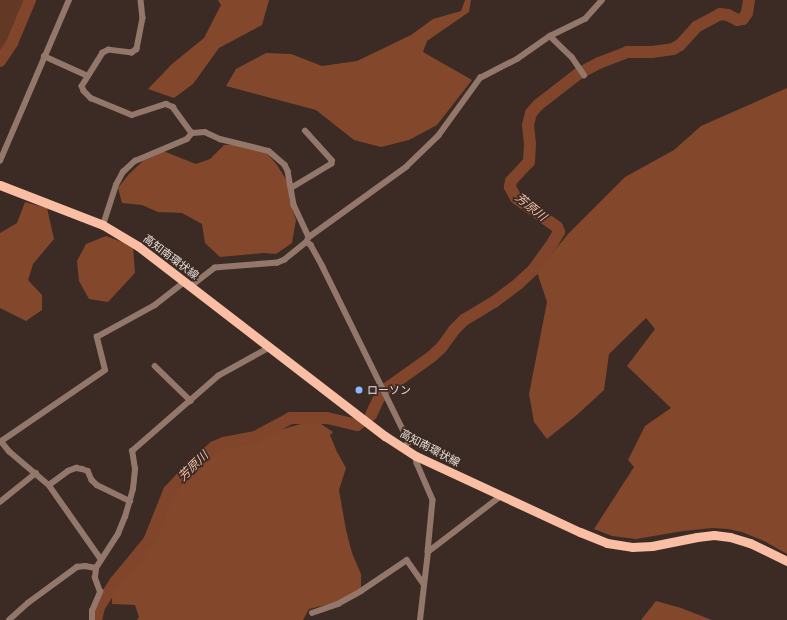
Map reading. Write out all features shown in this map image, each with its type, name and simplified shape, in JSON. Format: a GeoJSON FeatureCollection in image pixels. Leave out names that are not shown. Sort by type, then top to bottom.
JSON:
{"type":"FeatureCollection","features":[{"type":"Feature","properties":{"kind":"main road","name":"高知南環状線"},"geometry":{"type":"LineString","coordinates":[[0,185],[103,225],[138,246],[404,449],[416,456],[607,543],[632,547],[652,546],[697,537],[730,537],[750,543],[787,561]]}},
{"type":"Feature","properties":{"kind":"street"},"geometry":{"type":"LineString","coordinates":[[0,161],[69,0]]}},
{"type":"Feature","properties":{"kind":"street"},"geometry":{"type":"LineString","coordinates":[[141,0],[143,18],[137,49],[132,53],[109,50],[103,53],[82,86],[84,91],[91,98],[132,115],[166,104],[173,107],[192,133]]}},
{"type":"Feature","properties":{"kind":"street"},"geometry":{"type":"LineString","coordinates":[[101,559],[49,485],[9,451],[0,441],[105,370],[97,337],[155,305],[215,268],[278,263],[285,260],[308,239],[406,167],[438,136],[480,78],[517,59],[550,36],[585,19],[602,0]]}},
{"type":"Feature","properties":{"kind":"street"},"geometry":{"type":"LineString","coordinates":[[550,36],[572,57],[583,73]]}},
{"type":"Feature","properties":{"kind":"street"},"geometry":{"type":"LineString","coordinates":[[44,56],[88,76]]}},
{"type":"Feature","properties":{"kind":"street"},"geometry":{"type":"LineString","coordinates":[[103,225],[116,185],[124,172],[135,161],[187,139],[192,133],[204,132],[220,138],[269,151],[285,165],[288,171],[294,205],[308,239],[409,442],[404,449]]}},
{"type":"Feature","properties":{"kind":"street"},"geometry":{"type":"LineString","coordinates":[[291,188],[330,164],[332,161],[305,132]]}},
{"type":"Feature","properties":{"kind":"street"},"geometry":{"type":"LineString","coordinates":[[92,620],[92,611],[100,592],[95,578],[96,568],[118,534],[133,489],[135,469],[132,451],[218,376],[270,347]]}},
{"type":"Feature","properties":{"kind":"street"},"geometry":{"type":"LineString","coordinates":[[155,366],[191,401]]}},
{"type":"Feature","properties":{"kind":"street"},"geometry":{"type":"LineString","coordinates":[[416,456],[417,463],[433,500],[420,620]]}},
{"type":"Feature","properties":{"kind":"street"},"geometry":{"type":"LineString","coordinates":[[49,485],[68,471],[76,468],[82,469],[88,471],[92,480],[97,485],[130,501]]}},
{"type":"Feature","properties":{"kind":"street"},"geometry":{"type":"LineString","coordinates":[[0,502],[36,473]]}},
{"type":"Feature","properties":{"kind":"street"},"geometry":{"type":"LineString","coordinates":[[428,552],[501,496]]}},
{"type":"Feature","properties":{"kind":"street"},"geometry":{"type":"LineString","coordinates":[[312,613],[338,604],[361,591],[407,560],[424,584]]}},
{"type":"Feature","properties":{"kind":"street"},"geometry":{"type":"LineString","coordinates":[[9,620],[28,603],[77,567],[85,566],[96,568]]}},
{"type":"Feature","properties":{"kind":"shaded area"},"geometry":{"type":"Polygon","coordinates":[[[0,0],[26,0],[9,41],[0,55],[0,0]]]}},
{"type":"Feature","properties":{"kind":"shaded area"},"geometry":{"type":"Polygon","coordinates":[[[218,0],[269,0],[262,25],[219,48],[193,84],[174,98],[148,89],[172,64],[204,38],[221,5],[218,0]]]}},
{"type":"Feature","properties":{"kind":"shaded area"},"geometry":{"type":"Polygon","coordinates":[[[465,0],[471,0],[469,12],[427,41],[423,52],[472,80],[437,125],[409,140],[381,147],[354,140],[316,110],[226,86],[236,69],[266,53],[291,54],[322,66],[357,61],[411,35],[433,19],[461,11],[465,0]]]}},
{"type":"Feature","properties":{"kind":"shaded area"},"geometry":{"type":"Polygon","coordinates":[[[787,88],[787,554],[764,541],[742,532],[728,529],[713,528],[683,531],[636,539],[612,536],[594,529],[634,467],[628,460],[645,426],[671,408],[627,366],[655,329],[646,318],[609,354],[604,390],[578,414],[547,439],[534,422],[529,394],[547,302],[537,272],[568,234],[625,177],[674,150],[701,126],[787,88]]]}},
{"type":"Feature","properties":{"kind":"shaded area"},"geometry":{"type":"Polygon","coordinates":[[[242,144],[264,150],[277,165],[289,184],[289,198],[296,220],[292,243],[276,254],[264,253],[220,257],[205,243],[202,224],[182,213],[158,212],[142,205],[122,203],[118,188],[129,174],[143,161],[163,151],[196,164],[210,159],[224,145],[242,144]]]}},
{"type":"Feature","properties":{"kind":"shaded area"},"geometry":{"type":"Polygon","coordinates":[[[25,202],[47,208],[54,239],[33,264],[28,280],[42,295],[42,310],[26,321],[0,308],[0,233],[17,223],[25,202]]]}},
{"type":"Feature","properties":{"kind":"shaded area"},"geometry":{"type":"Polygon","coordinates":[[[106,236],[133,246],[135,273],[108,302],[89,299],[79,281],[77,261],[86,244],[106,236]]]}},
{"type":"Feature","properties":{"kind":"shaded area"},"geometry":{"type":"Polygon","coordinates":[[[315,420],[333,432],[330,435],[346,468],[339,490],[346,530],[352,553],[361,574],[361,589],[337,602],[309,609],[303,620],[137,620],[139,617],[135,605],[112,604],[112,593],[152,530],[157,509],[178,475],[199,458],[223,446],[315,420]]]}},
{"type":"Feature","properties":{"kind":"shaded area"},"geometry":{"type":"Polygon","coordinates":[[[656,601],[681,608],[712,620],[641,620],[656,601]]]}},
{"type":"Feature","properties":{"kind":"waterway"},"geometry":{"type":"LineString","coordinates":[[0,61],[12,43],[30,0]]}},
{"type":"Feature","properties":{"kind":"waterway","name":"芳原川"},"geometry":{"type":"LineString","coordinates":[[371,415],[379,398],[386,389],[431,357],[441,348],[454,330],[464,320],[494,302],[533,270],[559,232],[557,227],[516,198],[510,187],[511,181],[529,162],[530,144],[528,125],[531,113],[538,105],[578,74],[599,63],[627,52],[652,52],[673,49],[680,45],[696,27],[720,14],[728,15],[737,20],[743,19],[747,13],[749,0]]}},
{"type":"Feature","properties":{"kind":"waterway","name":"芳原川"},"geometry":{"type":"LineString","coordinates":[[96,620],[99,607],[116,581],[149,541],[169,491],[194,464],[214,447],[224,443],[255,437],[290,418],[327,418],[357,425],[362,421]]}},
{"type":"Feature","properties":{"kind":"place","name":"ローソン"},"geometry":{"type":"Point","coordinates":[359,390]}}]}
